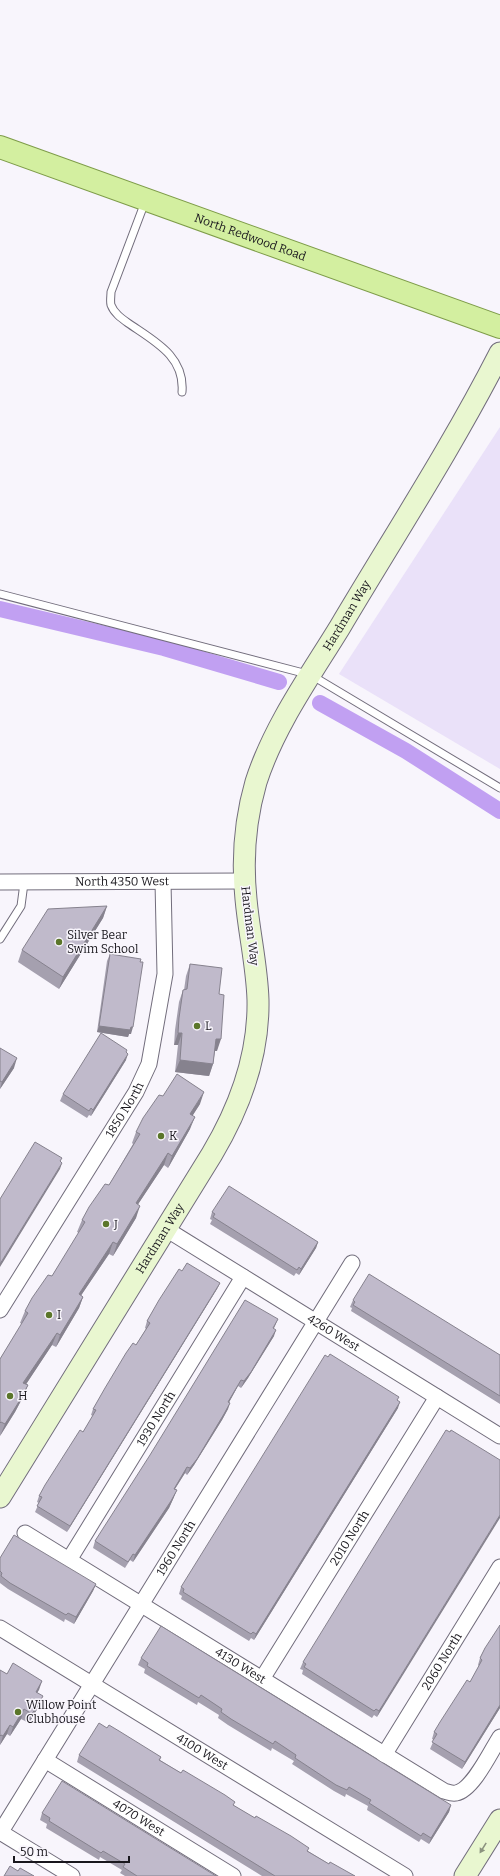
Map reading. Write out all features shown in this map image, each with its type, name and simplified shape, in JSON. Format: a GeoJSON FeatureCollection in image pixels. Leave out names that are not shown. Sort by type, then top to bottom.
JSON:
{"type":"FeatureCollection","features":[{"type":"Feature","properties":{"kind":"main road","name":"North Redwood Road"},"geometry":{"type":"LineString","coordinates":[[0,148],[500,327]]}},
{"type":"Feature","properties":{"kind":"street","name":"Hardman Way"},"geometry":{"type":"LineString","coordinates":[[0,1497],[226,1131],[242,1094],[255,1040],[258,1003],[255,959],[247,914],[244,881],[246,826],[256,783],[272,742],[310,675],[434,470],[500,353]]}},
{"type":"Feature","properties":{"kind":"street","name":"North 4350 West"},"geometry":{"type":"LineString","coordinates":[[0,882],[244,881]]}},
{"type":"Feature","properties":{"kind":"street","name":"1850 North"},"geometry":{"type":"LineString","coordinates":[[0,1310],[136,1092],[145,1074],[152,1053],[165,974],[163,882]]}},
{"type":"Feature","properties":{"kind":"street","name":"4260 West"},"geometry":{"type":"LineString","coordinates":[[166,1229],[500,1436]]}},
{"type":"Feature","properties":{"kind":"street","name":"1960 North"},"geometry":{"type":"LineString","coordinates":[[0,1832],[352,1263]]}},
{"type":"Feature","properties":{"kind":"street","name":"1930 North"},"geometry":{"type":"LineString","coordinates":[[69,1560],[243,1277]]}},
{"type":"Feature","properties":{"kind":"street","name":"2010 North"},"geometry":{"type":"LineString","coordinates":[[262,1679],[437,1397]]}},
{"type":"Feature","properties":{"kind":"street","name":"4130 West"},"geometry":{"type":"LineString","coordinates":[[25,1533],[438,1788],[450,1793],[457,1793],[471,1783],[500,1737]]}},
{"type":"Feature","properties":{"kind":"street","name":"2060 North"},"geometry":{"type":"LineString","coordinates":[[384,1755],[500,1567]]}},
{"type":"Feature","properties":{"kind":"street","name":"4100 West"},"geometry":{"type":"LineString","coordinates":[[0,1628],[405,1876]]}},
{"type":"Feature","properties":{"kind":"street","name":"4070 West"},"geometry":{"type":"LineString","coordinates":[[45,1760],[233,1876]]}},
{"type":"Feature","properties":{"kind":"street"},"geometry":{"type":"LineString","coordinates":[[465,1876],[500,1820]]}},
{"type":"Feature","properties":{"kind":"street"},"geometry":{"type":"LineString","coordinates":[[0,1832],[72,1876]]}},
{"type":"Feature","properties":{"kind":"lane"},"geometry":{"type":"LineString","coordinates":[[145,200],[111,292],[111,304],[116,314],[167,351],[175,360],[180,370],[182,392]]}},
{"type":"Feature","properties":{"kind":"lane"},"geometry":{"type":"LineString","coordinates":[[0,594],[310,675],[500,788]]}},
{"type":"Feature","properties":{"kind":"lane"},"geometry":{"type":"LineString","coordinates":[[0,939],[21,906],[24,883]]}},
{"type":"Feature","properties":{"kind":"shaded area"},"geometry":{"type":"Polygon","coordinates":[[[500,427],[500,769],[339,674],[500,427]]]}},
{"type":"Feature","properties":{"kind":"building","name":"Silver Bear Swim School"},"geometry":{"type":"Polygon","coordinates":[[[107,906],[63,977],[22,950],[48,909],[107,906]]]}},
{"type":"Feature","properties":{"kind":"building"},"geometry":{"type":"Polygon","coordinates":[[[110,954],[141,959],[140,962],[143,962],[133,1027],[131,1027],[130,1030],[99,1026],[110,954]]]}},
{"type":"Feature","properties":{"kind":"building","name":"L"},"geometry":{"type":"Polygon","coordinates":[[[190,964],[222,968],[219,994],[224,995],[221,1039],[216,1039],[213,1064],[180,1060],[182,1033],[178,1033],[179,1018],[183,990],[187,989],[190,964]]]}},
{"type":"Feature","properties":{"kind":"building"},"geometry":{"type":"Polygon","coordinates":[[[101,1033],[127,1050],[126,1052],[128,1054],[93,1110],[91,1108],[89,1111],[63,1094],[101,1033]]]}},
{"type":"Feature","properties":{"kind":"building"},"geometry":{"type":"Polygon","coordinates":[[[0,1048],[17,1058],[2,1082],[0,1081],[0,1048]]]}},
{"type":"Feature","properties":{"kind":"building"},"geometry":{"type":"Polygon","coordinates":[[[177,1074],[204,1092],[190,1114],[195,1117],[172,1156],[168,1153],[136,1203],[140,1206],[117,1244],[113,1242],[79,1294],[83,1297],[60,1335],[57,1333],[23,1383],[28,1385],[5,1424],[0,1423],[0,1359],[28,1313],[25,1311],[32,1298],[48,1275],[52,1276],[85,1222],[82,1220],[89,1207],[105,1184],[109,1185],[140,1134],[136,1132],[143,1118],[159,1095],[163,1096],[177,1074]]]}},
{"type":"Feature","properties":{"kind":"building"},"geometry":{"type":"Polygon","coordinates":[[[35,1142],[62,1158],[60,1161],[62,1163],[0,1264],[0,1199],[35,1142]]]}},
{"type":"Feature","properties":{"kind":"building"},"geometry":{"type":"Polygon","coordinates":[[[229,1186],[318,1242],[301,1269],[299,1267],[297,1270],[213,1217],[215,1214],[212,1212],[229,1186]]]}},
{"type":"Feature","properties":{"kind":"building"},"geometry":{"type":"Polygon","coordinates":[[[187,1263],[220,1283],[70,1526],[37,1506],[42,1497],[39,1496],[80,1430],[83,1432],[96,1410],[93,1409],[126,1353],[133,1343],[136,1345],[150,1323],[147,1321],[159,1300],[179,1269],[182,1271],[187,1263]]]}},
{"type":"Feature","properties":{"kind":"building"},"geometry":{"type":"Polygon","coordinates":[[[369,1274],[500,1355],[500,1396],[353,1305],[355,1302],[353,1300],[369,1274]]]}},
{"type":"Feature","properties":{"kind":"building"},"geometry":{"type":"Polygon","coordinates":[[[245,1300],[278,1319],[273,1328],[276,1330],[251,1372],[244,1381],[241,1380],[228,1402],[230,1403],[224,1414],[197,1459],[190,1468],[187,1467],[174,1489],[177,1490],[171,1501],[135,1555],[133,1554],[128,1562],[95,1541],[150,1455],[245,1300]]]}},
{"type":"Feature","properties":{"kind":"building"},"geometry":{"type":"Polygon","coordinates":[[[330,1354],[399,1397],[397,1400],[400,1402],[256,1634],[253,1632],[251,1634],[183,1592],[184,1589],[181,1587],[325,1355],[328,1357],[330,1354]]]}},
{"type":"Feature","properties":{"kind":"building"},"geometry":{"type":"Polygon","coordinates":[[[446,1430],[450,1432],[451,1430],[500,1460],[500,1515],[379,1711],[376,1709],[374,1711],[304,1667],[306,1664],[303,1662],[446,1430]]]}},
{"type":"Feature","properties":{"kind":"building"},"geometry":{"type":"Polygon","coordinates":[[[14,1535],[96,1584],[76,1617],[68,1613],[66,1615],[10,1583],[1,1576],[0,1558],[14,1535]]]}},
{"type":"Feature","properties":{"kind":"building"},"geometry":{"type":"Polygon","coordinates":[[[500,1625],[500,1705],[465,1762],[432,1742],[437,1734],[434,1732],[467,1680],[470,1682],[482,1660],[480,1658],[485,1648],[500,1625]]]}},
{"type":"Feature","properties":{"kind":"building"},"geometry":{"type":"Polygon","coordinates":[[[161,1626],[451,1805],[431,1838],[423,1833],[421,1836],[369,1803],[371,1800],[349,1787],[347,1790],[336,1785],[295,1758],[296,1755],[275,1741],[273,1744],[231,1719],[221,1712],[222,1709],[201,1695],[199,1698],[147,1666],[148,1663],[141,1658],[161,1626]]]}},
{"type":"Feature","properties":{"kind":"building","name":"Willow Point Clubhouse"},"geometry":{"type":"Polygon","coordinates":[[[13,1663],[42,1681],[36,1692],[43,1696],[32,1714],[24,1709],[13,1727],[10,1725],[3,1736],[0,1736],[0,1670],[7,1674],[13,1663]]]}},
{"type":"Feature","properties":{"kind":"building"},"geometry":{"type":"Polygon","coordinates":[[[99,1723],[107,1728],[109,1725],[161,1757],[159,1760],[181,1773],[183,1770],[235,1802],[233,1805],[291,1836],[309,1848],[307,1851],[329,1864],[330,1862],[355,1876],[275,1876],[79,1755],[99,1723]]]}},
{"type":"Feature","properties":{"kind":"building"},"geometry":{"type":"Polygon","coordinates":[[[62,1781],[216,1876],[137,1876],[123,1867],[125,1864],[103,1851],[101,1853],[49,1821],[50,1818],[42,1813],[62,1781]]]}},
{"type":"Feature","properties":{"kind":"building"},"geometry":{"type":"Polygon","coordinates":[[[10,1866],[18,1871],[20,1868],[34,1876],[4,1876],[10,1866]]]}},
{"type":"Feature","properties":{"kind":"waterway"},"geometry":{"type":"LineString","coordinates":[[0,609],[164,648],[279,682]]}},
{"type":"Feature","properties":{"kind":"waterway"},"geometry":{"type":"LineString","coordinates":[[320,703],[406,751],[500,811]]}},
{"type":"Feature","properties":{"kind":"place","name":"Silver Bear Swim School"},"geometry":{"type":"Point","coordinates":[59,942]}},
{"type":"Feature","properties":{"kind":"place","name":"L"},"geometry":{"type":"Point","coordinates":[197,1026]}},
{"type":"Feature","properties":{"kind":"place","name":"K"},"geometry":{"type":"Point","coordinates":[161,1136]}},
{"type":"Feature","properties":{"kind":"place","name":"J"},"geometry":{"type":"Point","coordinates":[106,1224]}},
{"type":"Feature","properties":{"kind":"place","name":"I"},"geometry":{"type":"Point","coordinates":[49,1315]}},
{"type":"Feature","properties":{"kind":"place","name":"H"},"geometry":{"type":"Point","coordinates":[10,1396]}},
{"type":"Feature","properties":{"kind":"place","name":"Willow Point Clubhouse"},"geometry":{"type":"Point","coordinates":[18,1712]}}]}
